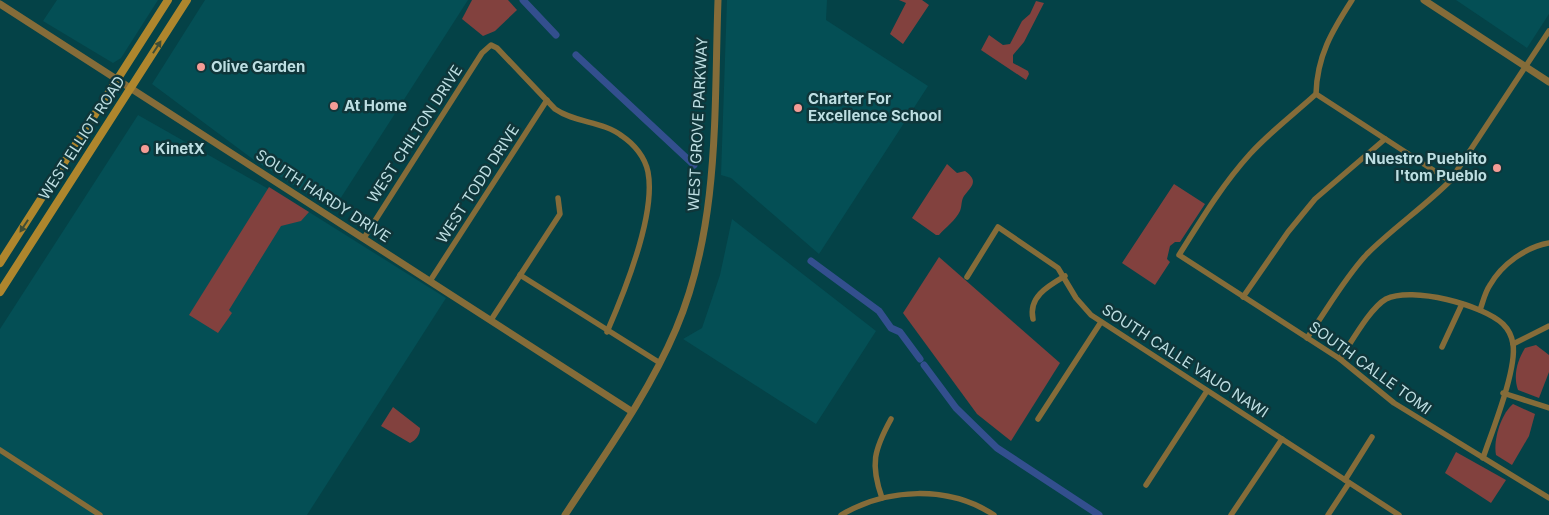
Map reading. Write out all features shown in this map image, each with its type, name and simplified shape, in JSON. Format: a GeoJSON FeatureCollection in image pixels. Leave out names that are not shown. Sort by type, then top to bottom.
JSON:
{"type":"FeatureCollection","features":[{"type":"Feature","properties":{"kind":"main road","name":"WEST ELLIOT ROAD"},"geometry":{"type":"LineString","coordinates":[[0,263],[168,0]]}},
{"type":"Feature","properties":{"kind":"main road","name":"WEST ELLIOT ROAD"},"geometry":{"type":"LineString","coordinates":[[0,292],[187,0]]}},
{"type":"Feature","properties":{"kind":"street","name":"WEST GROVE PARKWAY"},"geometry":{"type":"LineString","coordinates":[[565,515],[660,364],[678,324],[694,279],[705,231],[712,176],[718,0]]}},
{"type":"Feature","properties":{"kind":"street"},"geometry":{"type":"LineString","coordinates":[[1352,0],[1329,36],[1322,54],[1317,73],[1316,94],[1450,181]]}},
{"type":"Feature","properties":{"kind":"street"},"geometry":{"type":"LineString","coordinates":[[1424,0],[1549,82]]}},
{"type":"Feature","properties":{"kind":"street","name":"SOUTH HARDY DRIVE"},"geometry":{"type":"LineString","coordinates":[[0,4],[631,411]]}},
{"type":"Feature","properties":{"kind":"street"},"geometry":{"type":"LineString","coordinates":[[1307,338],[1350,273],[1368,253],[1429,202],[1450,181],[1549,31]]}},
{"type":"Feature","properties":{"kind":"street","name":"WEST CHILTON DRIVE"},"geometry":{"type":"LineString","coordinates":[[364,238],[482,53],[490,45],[501,52],[547,100]]}},
{"type":"Feature","properties":{"kind":"street","name":"SOUTH CALLE TOMI"},"geometry":{"type":"LineString","coordinates":[[1316,94],[1268,136],[1245,160],[1220,191],[1179,255],[1340,360],[1394,404],[1549,498]]}},
{"type":"Feature","properties":{"kind":"street"},"geometry":{"type":"LineString","coordinates":[[547,100],[566,116],[620,134],[633,145],[648,170],[650,190],[639,246],[627,285],[607,332]]}},
{"type":"Feature","properties":{"kind":"street","name":"WEST TODD DRIVE"},"geometry":{"type":"LineString","coordinates":[[430,281],[547,100]]}},
{"type":"Feature","properties":{"kind":"street"},"geometry":{"type":"LineString","coordinates":[[1243,297],[1288,232],[1315,199],[1385,139]]}},
{"type":"Feature","properties":{"kind":"street"},"geometry":{"type":"LineString","coordinates":[[491,320],[560,214],[558,198]]}},
{"type":"Feature","properties":{"kind":"street","name":"SOUTH CALLE VAUO NAWI"},"geometry":{"type":"LineString","coordinates":[[967,276],[998,227],[1050,261],[1065,276],[1076,298],[1091,315],[1399,515]]}},
{"type":"Feature","properties":{"kind":"street"},"geometry":{"type":"LineString","coordinates":[[1480,310],[1490,285],[1504,267],[1527,250],[1549,244]]}},
{"type":"Feature","properties":{"kind":"street"},"geometry":{"type":"LineString","coordinates":[[520,275],[660,364]]}},
{"type":"Feature","properties":{"kind":"street"},"geometry":{"type":"LineString","coordinates":[[1033,319],[1031,310],[1037,297],[1045,288],[1065,276]]}},
{"type":"Feature","properties":{"kind":"street"},"geometry":{"type":"LineString","coordinates":[[1340,360],[1373,312],[1387,299],[1410,295],[1462,304],[1480,310],[1503,324],[1509,331],[1513,344],[1512,366],[1483,458]]}},
{"type":"Feature","properties":{"kind":"street"},"geometry":{"type":"LineString","coordinates":[[1442,347],[1462,304]]}},
{"type":"Feature","properties":{"kind":"street"},"geometry":{"type":"LineString","coordinates":[[1038,419],[1101,322]]}},
{"type":"Feature","properties":{"kind":"street"},"geometry":{"type":"LineString","coordinates":[[1513,344],[1549,326]]}},
{"type":"Feature","properties":{"kind":"street"},"geometry":{"type":"LineString","coordinates":[[1146,485],[1207,390]]}},
{"type":"Feature","properties":{"kind":"street"},"geometry":{"type":"LineString","coordinates":[[1504,393],[1549,408]]}},
{"type":"Feature","properties":{"kind":"street"},"geometry":{"type":"LineString","coordinates":[[882,498],[875,479],[876,450],[891,419]]}},
{"type":"Feature","properties":{"kind":"street"},"geometry":{"type":"LineString","coordinates":[[1328,515],[1372,437]]}},
{"type":"Feature","properties":{"kind":"street"},"geometry":{"type":"LineString","coordinates":[[1232,515],[1282,439]]}},
{"type":"Feature","properties":{"kind":"street"},"geometry":{"type":"LineString","coordinates":[[0,450],[100,515]]}},
{"type":"Feature","properties":{"kind":"street"},"geometry":{"type":"LineString","coordinates":[[841,515],[861,503],[906,493],[929,494],[962,500],[994,515]]}},
{"type":"Feature","properties":{"kind":"shaded area"},"geometry":{"type":"Polygon","coordinates":[[[57,0],[158,0],[121,58],[113,63],[43,21],[57,0]]]}},
{"type":"Feature","properties":{"kind":"shaded area"},"geometry":{"type":"Polygon","coordinates":[[[205,0],[468,0],[333,210],[254,160],[152,84],[205,0]]]}},
{"type":"Feature","properties":{"kind":"shaded area"},"geometry":{"type":"Polygon","coordinates":[[[472,0],[508,0],[517,10],[495,31],[483,36],[462,19],[472,0]]]}},
{"type":"Feature","properties":{"kind":"shaded area"},"geometry":{"type":"Polygon","coordinates":[[[727,0],[827,0],[826,20],[928,86],[819,254],[731,178],[721,175],[727,0]]]}},
{"type":"Feature","properties":{"kind":"shaded area"},"geometry":{"type":"Polygon","coordinates":[[[899,0],[922,0],[929,5],[903,44],[890,34],[906,3],[899,0]]]}},
{"type":"Feature","properties":{"kind":"shaded area"},"geometry":{"type":"Polygon","coordinates":[[[1456,0],[1549,0],[1549,14],[1527,48],[1456,0]]]}},
{"type":"Feature","properties":{"kind":"shaded area"},"geometry":{"type":"Polygon","coordinates":[[[1036,1],[1044,3],[1024,42],[1013,55],[1013,63],[1028,71],[1029,74],[1026,80],[981,50],[989,35],[1003,45],[1010,44],[1022,21],[1030,14],[1036,1]]]}},
{"type":"Feature","properties":{"kind":"shaded area"},"geometry":{"type":"Polygon","coordinates":[[[138,115],[309,212],[446,298],[307,515],[0,515],[0,329],[138,115]]]}},
{"type":"Feature","properties":{"kind":"shaded area"},"geometry":{"type":"Polygon","coordinates":[[[947,164],[957,173],[965,171],[972,178],[973,184],[963,198],[961,209],[953,221],[939,235],[936,235],[912,218],[947,164]]]}},
{"type":"Feature","properties":{"kind":"shaded area"},"geometry":{"type":"Polygon","coordinates":[[[1174,184],[1205,204],[1180,242],[1175,242],[1170,246],[1167,259],[1170,262],[1155,285],[1122,263],[1174,184]]]}},
{"type":"Feature","properties":{"kind":"shaded area"},"geometry":{"type":"Polygon","coordinates":[[[269,187],[309,212],[301,221],[281,226],[229,310],[232,313],[218,333],[189,315],[269,187]]]}},
{"type":"Feature","properties":{"kind":"shaded area"},"geometry":{"type":"Polygon","coordinates":[[[732,219],[876,331],[816,424],[683,339],[702,328],[720,275],[732,219]]]}},
{"type":"Feature","properties":{"kind":"shaded area"},"geometry":{"type":"Polygon","coordinates":[[[939,257],[1060,363],[1011,441],[977,414],[903,313],[939,257]]]}},
{"type":"Feature","properties":{"kind":"shaded area"},"geometry":{"type":"Polygon","coordinates":[[[1536,345],[1549,355],[1549,372],[1539,398],[1518,390],[1516,379],[1518,363],[1525,348],[1536,345]]]}},
{"type":"Feature","properties":{"kind":"shaded area"},"geometry":{"type":"Polygon","coordinates":[[[1513,404],[1535,414],[1529,436],[1512,465],[1496,455],[1495,449],[1502,421],[1513,404]]]}},
{"type":"Feature","properties":{"kind":"shaded area"},"geometry":{"type":"Polygon","coordinates":[[[393,407],[420,428],[417,437],[410,443],[381,426],[393,407]]]}},
{"type":"Feature","properties":{"kind":"shaded area"},"geometry":{"type":"Polygon","coordinates":[[[1456,452],[1506,480],[1491,503],[1445,473],[1456,452]]]}},
{"type":"Feature","properties":{"kind":"waterway"},"geometry":{"type":"LineString","coordinates":[[523,0],[556,35]]}},
{"type":"Feature","properties":{"kind":"waterway"},"geometry":{"type":"LineString","coordinates":[[576,55],[694,165]]}},
{"type":"Feature","properties":{"kind":"waterway"},"geometry":{"type":"LineString","coordinates":[[811,261],[879,311],[891,328],[900,332],[920,359]]}},
{"type":"Feature","properties":{"kind":"waterway"},"geometry":{"type":"LineString","coordinates":[[924,365],[956,408],[997,448],[1099,515]]}},
{"type":"Feature","properties":{"kind":"place","name":"Olive Garden"},"geometry":{"type":"Point","coordinates":[201,67]}},
{"type":"Feature","properties":{"kind":"place","name":"At Home"},"geometry":{"type":"Point","coordinates":[334,106]}},
{"type":"Feature","properties":{"kind":"place","name":"Charter For Excellence School"},"geometry":{"type":"Point","coordinates":[798,108]}},
{"type":"Feature","properties":{"kind":"place","name":"KinetX"},"geometry":{"type":"Point","coordinates":[145,149]}},
{"type":"Feature","properties":{"kind":"place","name":"Nuestro Pueblito I'tom Pueblo"},"geometry":{"type":"Point","coordinates":[1497,168]}}]}
